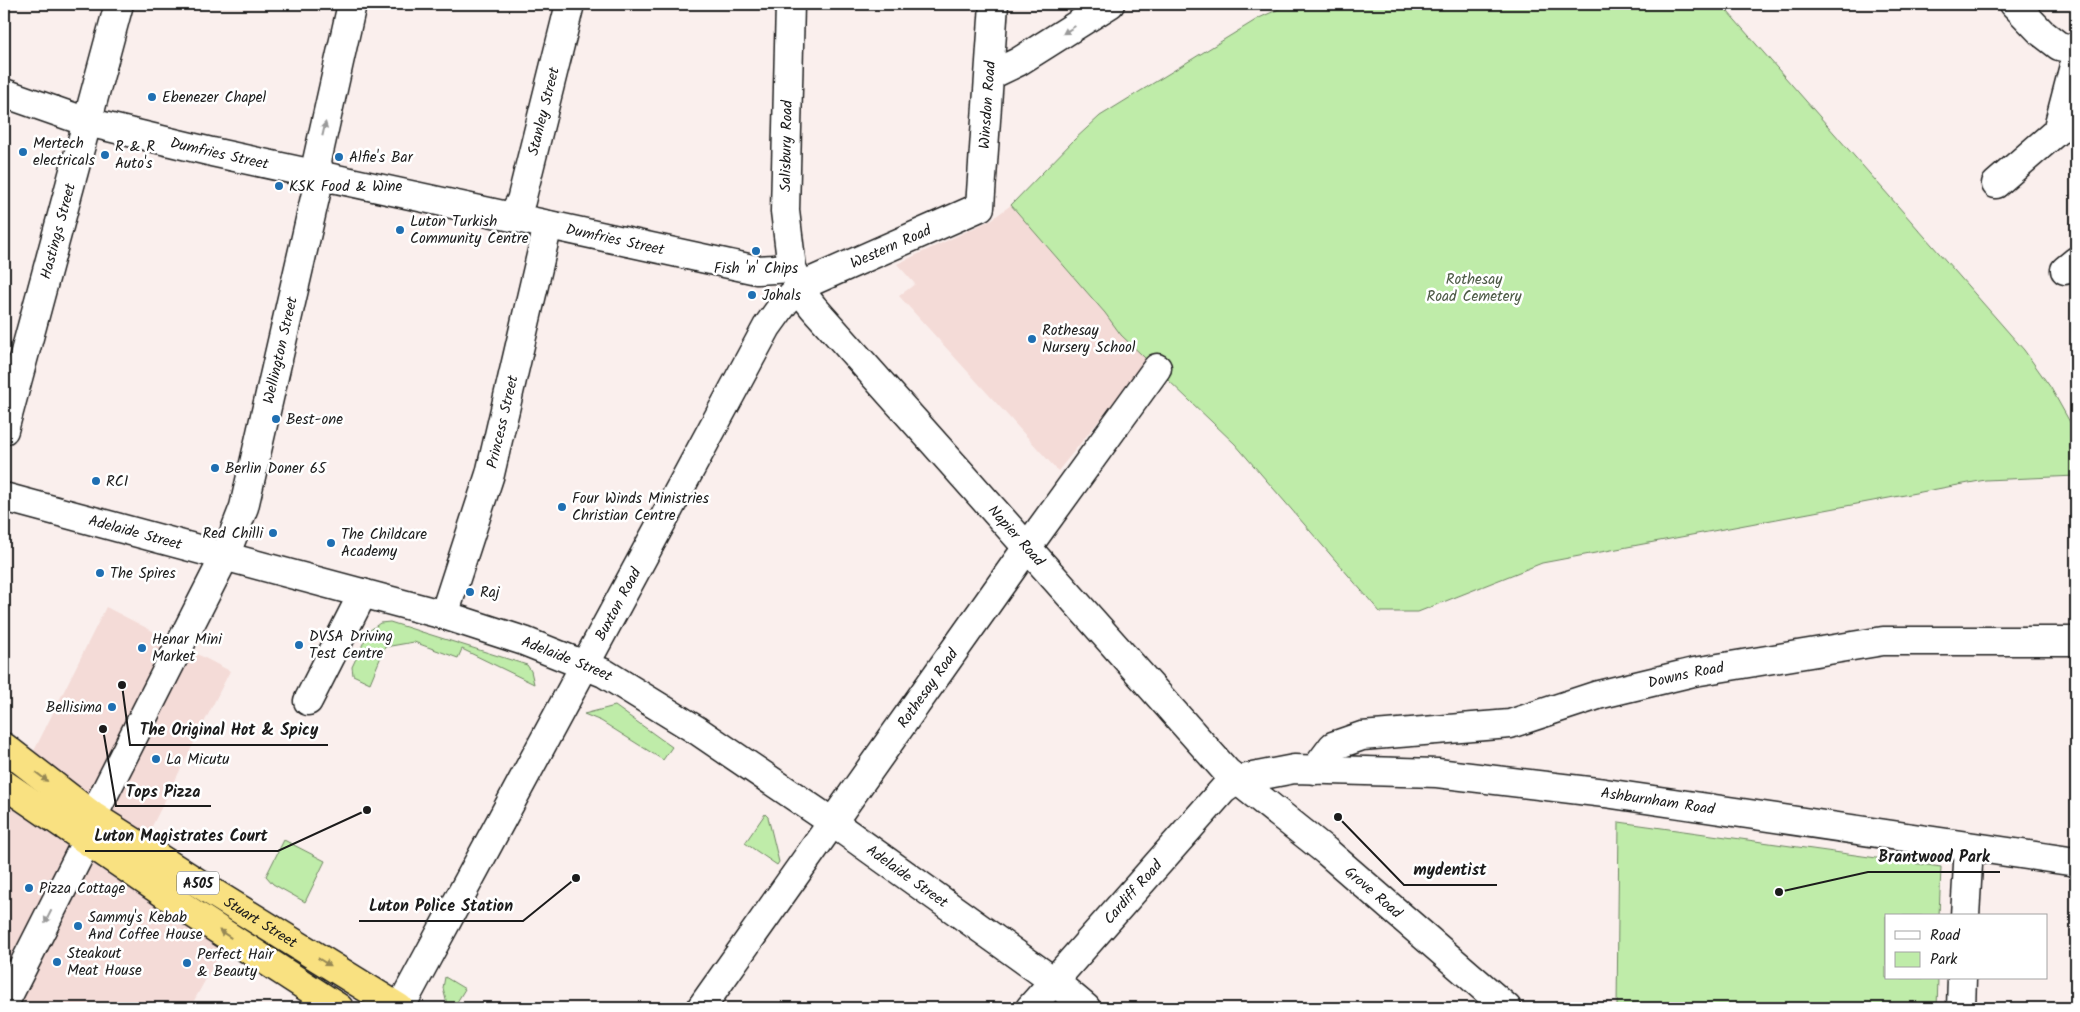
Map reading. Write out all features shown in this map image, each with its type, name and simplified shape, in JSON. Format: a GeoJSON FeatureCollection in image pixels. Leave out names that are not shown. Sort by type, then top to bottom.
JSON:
{"type":"FeatureCollection","features":[{"type":"Feature","properties":{"kind":"highway","name":"Stuart Street"},"geometry":{"type":"LineString","coordinates":[[4,747],[93,816],[216,895],[399,1008]]}},
{"type":"Feature","properties":{"kind":"highway","name":"Stuart Street"},"geometry":{"type":"LineString","coordinates":[[4,784],[41,808],[86,842],[339,1008]]}},
{"type":"Feature","properties":{"kind":"street","name":"Hastings Street"},"geometry":{"type":"LineString","coordinates":[[4,430],[119,4]]}},
{"type":"Feature","properties":{"kind":"street","name":"Wellington Street"},"geometry":{"type":"LineString","coordinates":[[93,816],[225,556],[244,507],[320,176],[317,161],[352,4]]}},
{"type":"Feature","properties":{"kind":"street","name":"Stanley Street"},"geometry":{"type":"LineString","coordinates":[[512,216],[521,201],[570,4]]}},
{"type":"Feature","properties":{"kind":"street","name":"Salisbury Road"},"geometry":{"type":"LineString","coordinates":[[790,4],[784,211],[796,277]]}},
{"type":"Feature","properties":{"kind":"street","name":"Winsdon Road"},"geometry":{"type":"LineString","coordinates":[[980,207],[991,75],[994,4]]}},
{"type":"Feature","properties":{"kind":"street"},"geometry":{"type":"LineString","coordinates":[[991,75],[1018,62],[1110,4]]}},
{"type":"Feature","properties":{"kind":"street"},"geometry":{"type":"LineString","coordinates":[[2014,4],[2059,46],[2076,50]]}},
{"type":"Feature","properties":{"kind":"street"},"geometry":{"type":"LineString","coordinates":[[1996,184],[2057,131],[2076,58]]}},
{"type":"Feature","properties":{"kind":"street","name":"Dumfries Street"},"geometry":{"type":"LineString","coordinates":[[4,93],[87,122],[320,176],[796,277]]}},
{"type":"Feature","properties":{"kind":"street","name":"Western Road"},"geometry":{"type":"LineString","coordinates":[[796,277],[980,207]]}},
{"type":"Feature","properties":{"kind":"street","name":"Princess Street"},"geometry":{"type":"LineString","coordinates":[[444,615],[490,474],[548,224]]}},
{"type":"Feature","properties":{"kind":"street","name":"Buxton Road"},"geometry":{"type":"LineString","coordinates":[[399,1008],[464,891],[584,664],[796,277]]}},
{"type":"Feature","properties":{"kind":"street","name":"Napier Road"},"geometry":{"type":"LineString","coordinates":[[796,277],[813,307],[1026,549],[1226,772],[1237,780]]}},
{"type":"Feature","properties":{"kind":"street","name":"Rothesay Road"},"geometry":{"type":"LineString","coordinates":[[701,1008],[1156,368]]}},
{"type":"Feature","properties":{"kind":"street","name":"Adelaide Street"},"geometry":{"type":"LineString","coordinates":[[4,497],[444,615],[524,641],[584,664],[624,684],[832,822],[1055,982],[1086,1008]]}},
{"type":"Feature","properties":{"kind":"street"},"geometry":{"type":"LineString","coordinates":[[308,701],[363,593]]}},
{"type":"Feature","properties":{"kind":"street","name":"Downs Road"},"geometry":{"type":"LineString","coordinates":[[1315,770],[1333,746],[1362,736],[1510,724],[1598,695],[1703,670],[1883,641],[2076,641]]}},
{"type":"Feature","properties":{"kind":"street","name":"Ashburnham Road"},"geometry":{"type":"LineString","coordinates":[[1237,780],[1294,769],[1437,773],[1605,794],[2076,862]]}},
{"type":"Feature","properties":{"kind":"street","name":"Cardiff Road"},"geometry":{"type":"LineString","coordinates":[[1030,1008],[1223,790],[1237,780]]}},
{"type":"Feature","properties":{"kind":"street","name":"Grove Road"},"geometry":{"type":"LineString","coordinates":[[1237,780],[1326,851],[1507,1008]]}},
{"type":"Feature","properties":{"kind":"street"},"geometry":{"type":"LineString","coordinates":[[4,1004],[86,842]]}},
{"type":"Feature","properties":{"kind":"street"},"geometry":{"type":"LineString","coordinates":[[1964,914],[1969,847]]}},
{"type":"Feature","properties":{"kind":"street"},"geometry":{"type":"LineString","coordinates":[[1961,1008],[1962,980]]}},
{"type":"Feature","properties":{"kind":"shaded area","name":"Rothesay Nursery School"},"geometry":{"type":"Polygon","coordinates":[[[1011,205],[1105,313],[1121,335],[1148,360],[1058,471],[899,296],[915,284],[897,264],[991,220],[1011,205]]]}},
{"type":"Feature","properties":{"kind":"shaded area"},"geometry":{"type":"Polygon","coordinates":[[[106,607],[230,671],[135,860],[235,926],[190,1008],[4,1008],[4,811],[106,607]]]}},
{"type":"Feature","properties":{"kind":"green space","name":"Rothesay Road Cemetery"},"geometry":{"type":"Polygon","coordinates":[[[1290,4],[1721,4],[2024,350],[2051,388],[2076,433],[2076,476],[1985,480],[1542,563],[1418,612],[1380,612],[1235,444],[1121,335],[1105,313],[1011,205],[1100,116],[1259,18],[1290,4]]]}},
{"type":"Feature","properties":{"kind":"green space"},"geometry":{"type":"Polygon","coordinates":[[[390,622],[527,665],[531,671],[534,684],[462,649],[458,658],[414,642],[385,647],[370,683],[353,675],[352,667],[369,631],[380,623],[390,622]]]}},
{"type":"Feature","properties":{"kind":"green space"},"geometry":{"type":"Polygon","coordinates":[[[615,706],[672,747],[663,760],[601,721],[584,714],[615,706]]]}},
{"type":"Feature","properties":{"kind":"green space"},"geometry":{"type":"Polygon","coordinates":[[[765,814],[768,817],[779,862],[777,865],[745,843],[765,814]]]}},
{"type":"Feature","properties":{"kind":"green space"},"geometry":{"type":"Polygon","coordinates":[[[1619,822],[1941,867],[1939,914],[1885,914],[1885,980],[1938,980],[1937,1008],[1617,1008],[1619,822]]]}},
{"type":"Feature","properties":{"kind":"green space"},"geometry":{"type":"Polygon","coordinates":[[[284,840],[325,861],[305,902],[273,884],[266,876],[284,840]]]}},
{"type":"Feature","properties":{"kind":"green space"},"geometry":{"type":"Polygon","coordinates":[[[445,977],[465,989],[457,1002],[467,1008],[448,1008],[443,988],[445,977]]]}},
{"type":"Feature","properties":{"kind":"place","name":"Ebenezer Chapel"},"geometry":{"type":"Point","coordinates":[152,97]}},
{"type":"Feature","properties":{"kind":"place","name":"Mertech electricals"},"geometry":{"type":"Point","coordinates":[23,152]}},
{"type":"Feature","properties":{"kind":"place","name":"R & R Auto's"},"geometry":{"type":"Point","coordinates":[105,155]}},
{"type":"Feature","properties":{"kind":"place","name":"Alfie's Bar"},"geometry":{"type":"Point","coordinates":[339,157]}},
{"type":"Feature","properties":{"kind":"place","name":"KSK Food & Wine"},"geometry":{"type":"Point","coordinates":[279,186]}},
{"type":"Feature","properties":{"kind":"place","name":"Luton Turkish Community Centre"},"geometry":{"type":"Point","coordinates":[400,230]}},
{"type":"Feature","properties":{"kind":"place","name":"Fish 'n' Chips"},"geometry":{"type":"Point","coordinates":[756,251]}},
{"type":"Feature","properties":{"kind":"place","name":"Johals"},"geometry":{"type":"Point","coordinates":[752,295]}},
{"type":"Feature","properties":{"kind":"place","name":"Rothesay Nursery School"},"geometry":{"type":"Point","coordinates":[1032,339]}},
{"type":"Feature","properties":{"kind":"place","name":"Best-one"},"geometry":{"type":"Point","coordinates":[276,419]}},
{"type":"Feature","properties":{"kind":"place","name":"Berlin Doner 65"},"geometry":{"type":"Point","coordinates":[215,468]}},
{"type":"Feature","properties":{"kind":"place","name":"RCI"},"geometry":{"type":"Point","coordinates":[96,481]}},
{"type":"Feature","properties":{"kind":"place","name":"Four Winds Ministries Christian Centre"},"geometry":{"type":"Point","coordinates":[562,507]}},
{"type":"Feature","properties":{"kind":"place","name":"Red Chilli"},"geometry":{"type":"Point","coordinates":[273,533]}},
{"type":"Feature","properties":{"kind":"place","name":"The Childcare Academy"},"geometry":{"type":"Point","coordinates":[331,543]}},
{"type":"Feature","properties":{"kind":"place","name":"The Spires"},"geometry":{"type":"Point","coordinates":[100,573]}},
{"type":"Feature","properties":{"kind":"place","name":"Raj"},"geometry":{"type":"Point","coordinates":[470,592]}},
{"type":"Feature","properties":{"kind":"place","name":"DVSA Driving Test Centre"},"geometry":{"type":"Point","coordinates":[299,645]}},
{"type":"Feature","properties":{"kind":"place","name":"Henar Mini Market"},"geometry":{"type":"Point","coordinates":[142,648]}},
{"type":"Feature","properties":{"kind":"place","name":"The Original Hot & Spicy"},"geometry":{"type":"Point","coordinates":[122,685]}},
{"type":"Feature","properties":{"kind":"place","name":"Bellisima"},"geometry":{"type":"Point","coordinates":[112,707]}},
{"type":"Feature","properties":{"kind":"place","name":"Tops Pizza"},"geometry":{"type":"Point","coordinates":[103,729]}},
{"type":"Feature","properties":{"kind":"place","name":"La Micutu"},"geometry":{"type":"Point","coordinates":[156,759]}},
{"type":"Feature","properties":{"kind":"place","name":"Luton Magistrates Court"},"geometry":{"type":"Point","coordinates":[367,810]}},
{"type":"Feature","properties":{"kind":"place","name":"mydentist"},"geometry":{"type":"Point","coordinates":[1338,817]}},
{"type":"Feature","properties":{"kind":"place","name":"Luton Police Station"},"geometry":{"type":"Point","coordinates":[576,878]}},
{"type":"Feature","properties":{"kind":"place","name":"Pizza Cottage"},"geometry":{"type":"Point","coordinates":[29,888]}},
{"type":"Feature","properties":{"kind":"place","name":"Brantwood Park"},"geometry":{"type":"Point","coordinates":[1779,892]}},
{"type":"Feature","properties":{"kind":"place","name":"Sammy's Kebab And Coffee House"},"geometry":{"type":"Point","coordinates":[78,926]}},
{"type":"Feature","properties":{"kind":"place","name":"Steakout Meat House"},"geometry":{"type":"Point","coordinates":[57,962]}},
{"type":"Feature","properties":{"kind":"place","name":"Perfect Hair & Beauty"},"geometry":{"type":"Point","coordinates":[187,963]}}]}
